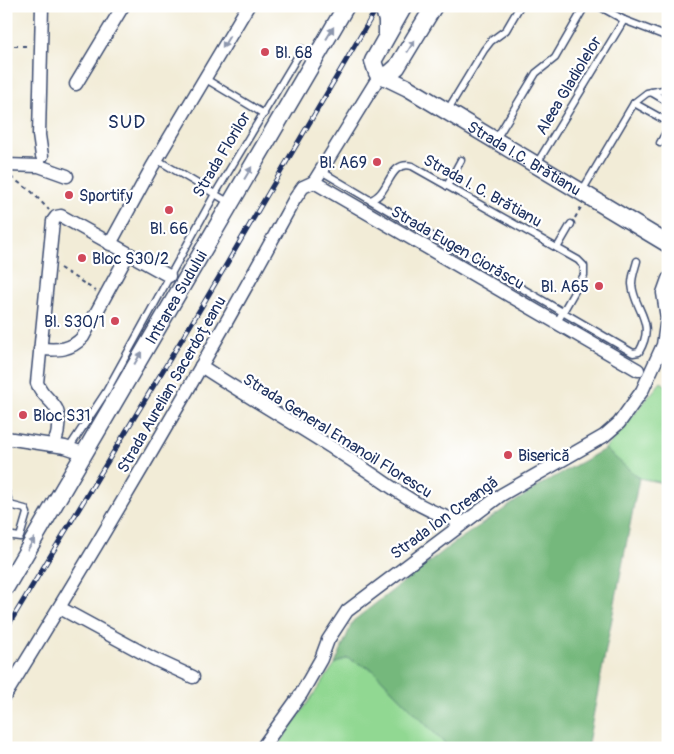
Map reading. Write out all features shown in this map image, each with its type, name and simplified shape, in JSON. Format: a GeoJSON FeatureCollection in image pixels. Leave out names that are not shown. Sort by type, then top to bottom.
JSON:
{"type":"FeatureCollection","features":[{"type":"Feature","properties":{"kind":"street"},"geometry":{"type":"LineString","coordinates":[[42,6],[40,135],[42,156]]}},
{"type":"Feature","properties":{"kind":"street"},"geometry":{"type":"LineString","coordinates":[[76,84],[123,6]]}},
{"type":"Feature","properties":{"kind":"street"},"geometry":{"type":"LineString","coordinates":[[110,244],[156,159],[248,6]]}},
{"type":"Feature","properties":{"kind":"street","name":"Intrarea Sudului"},"geometry":{"type":"LineString","coordinates":[[6,587],[76,451],[230,203],[346,6]]}},
{"type":"Feature","properties":{"kind":"street"},"geometry":{"type":"LineString","coordinates":[[383,6],[388,21],[388,35]]}},
{"type":"Feature","properties":{"kind":"street"},"geometry":{"type":"LineString","coordinates":[[404,6],[373,61],[375,70],[380,75],[389,74],[397,67],[434,6]]}},
{"type":"Feature","properties":{"kind":"street","name":"Strada I.C. Brătianu"},"geometry":{"type":"LineString","coordinates":[[380,75],[408,88],[584,194],[666,238]]}},
{"type":"Feature","properties":{"kind":"street","name":"Strada Aurelian Sacerdoțeanu"},"geometry":{"type":"LineString","coordinates":[[6,694],[60,608],[201,366],[294,200],[303,187],[314,182],[380,75]]}},
{"type":"Feature","properties":{"kind":"street"},"geometry":{"type":"LineString","coordinates":[[6,165],[39,166],[66,176]]}},
{"type":"Feature","properties":{"kind":"street","name":"Strada Eugen Ciorăscu"},"geometry":{"type":"LineString","coordinates":[[314,182],[559,318],[638,370]]}},
{"type":"Feature","properties":{"kind":"street"},"geometry":{"type":"LineString","coordinates":[[51,445],[58,432],[59,413],[57,407],[39,389],[37,384],[53,222],[56,217],[61,216],[169,276]]}},
{"type":"Feature","properties":{"kind":"street"},"geometry":{"type":"LineString","coordinates":[[40,348],[63,350],[75,346],[83,337],[128,254]]}},
{"type":"Feature","properties":{"kind":"street","name":"Strada Ion Creangă"},"geometry":{"type":"LineString","coordinates":[[262,748],[305,688],[321,659],[328,640],[347,611],[501,495],[604,436],[619,424],[642,391],[663,345],[666,318],[663,293],[668,279]]}},
{"type":"Feature","properties":{"kind":"street","name":"Strada General Emanoil Florescu"},"geometry":{"type":"LineString","coordinates":[[201,366],[363,467],[414,504],[437,516],[463,522]]}},
{"type":"Feature","properties":{"kind":"street"},"geometry":{"type":"LineString","coordinates":[[6,438],[76,451]]}},
{"type":"Feature","properties":{"kind":"street"},"geometry":{"type":"LineString","coordinates":[[60,608],[145,654],[193,676]]}},
{"type":"Feature","properties":{"kind":"lane"},"geometry":{"type":"LineString","coordinates":[[447,111],[484,50],[491,41],[506,30],[520,6]]}},
{"type":"Feature","properties":{"kind":"lane"},"geometry":{"type":"LineString","coordinates":[[495,140],[536,73],[555,58],[585,6]]}},
{"type":"Feature","properties":{"kind":"lane"},"geometry":{"type":"LineString","coordinates":[[599,6],[624,20],[668,37]]}},
{"type":"Feature","properties":{"kind":"lane","name":"Aleea Gladiolelor"},"geometry":{"type":"LineString","coordinates":[[536,165],[624,20]]}},
{"type":"Feature","properties":{"kind":"lane","name":"Strada Florilor"},"geometry":{"type":"LineString","coordinates":[[76,451],[106,392],[215,194],[302,49]]}},
{"type":"Feature","properties":{"kind":"lane"},"geometry":{"type":"LineString","coordinates":[[204,78],[264,114]]}},
{"type":"Feature","properties":{"kind":"lane"},"geometry":{"type":"LineString","coordinates":[[584,194],[634,103],[640,96],[668,89]]}},
{"type":"Feature","properties":{"kind":"lane"},"geometry":{"type":"LineString","coordinates":[[651,92],[668,102]]}},
{"type":"Feature","properties":{"kind":"lane"},"geometry":{"type":"LineString","coordinates":[[634,103],[668,122]]}},
{"type":"Feature","properties":{"kind":"lane"},"geometry":{"type":"LineString","coordinates":[[660,143],[668,129]]}},
{"type":"Feature","properties":{"kind":"lane"},"geometry":{"type":"LineString","coordinates":[[156,159],[230,203]]}},
{"type":"Feature","properties":{"kind":"lane"},"geometry":{"type":"LineString","coordinates":[[447,186],[461,160]]}},
{"type":"Feature","properties":{"kind":"lane","name":"Strada I. C. Brătianu"},"geometry":{"type":"LineString","coordinates":[[370,200],[379,195],[401,165],[412,166],[558,248],[584,266],[584,275],[559,318]]}},
{"type":"Feature","properties":{"kind":"lane"},"geometry":{"type":"LineString","coordinates":[[321,171],[559,318],[633,353],[639,352],[644,343],[646,333],[644,318],[632,285],[637,261]]}},
{"type":"Feature","properties":{"kind":"lane"},"geometry":{"type":"LineString","coordinates":[[558,248],[571,224]]}},
{"type":"Feature","properties":{"kind":"lane"},"geometry":{"type":"LineString","coordinates":[[6,492],[10,505],[6,519]]}},
{"type":"Feature","properties":{"kind":"lane"},"geometry":{"type":"LineString","coordinates":[[6,535],[20,537],[27,513],[25,509],[10,505]]}},
{"type":"Feature","properties":{"kind":"path"},"geometry":{"type":"LineString","coordinates":[[6,46],[41,46]]}},
{"type":"Feature","properties":{"kind":"path"},"geometry":{"type":"LineString","coordinates":[[6,173],[32,192],[56,217]]}},
{"type":"Feature","properties":{"kind":"path"},"geometry":{"type":"LineString","coordinates":[[571,224],[584,194]]}},
{"type":"Feature","properties":{"kind":"path"},"geometry":{"type":"LineString","coordinates":[[49,262],[104,296]]}},
{"type":"Feature","properties":{"kind":"green space"},"geometry":{"type":"Polygon","coordinates":[[[661,382],[668,387],[668,484],[639,478],[605,449],[661,382]]]}},
{"type":"Feature","properties":{"kind":"green space"},"geometry":{"type":"Polygon","coordinates":[[[605,449],[639,478],[587,748],[449,748],[373,670],[347,658],[335,664],[353,621],[454,543],[540,485],[605,449]]]}},
{"type":"Feature","properties":{"kind":"green space"},"geometry":{"type":"Polygon","coordinates":[[[347,658],[373,670],[449,748],[276,748],[335,664],[347,658]]]}},
{"type":"Feature","properties":{"kind":"railway"},"geometry":{"type":"LineString","coordinates":[[6,629],[202,306],[378,6]]}},
{"type":"Feature","properties":{"kind":"place","name":"Bl. 68"},"geometry":{"type":"Point","coordinates":[265,52]}},
{"type":"Feature","properties":{"kind":"place","name":"Bl. A69"},"geometry":{"type":"Point","coordinates":[377,162]}},
{"type":"Feature","properties":{"kind":"place","name":"Sportify"},"geometry":{"type":"Point","coordinates":[69,195]}},
{"type":"Feature","properties":{"kind":"place","name":"Bl. 66"},"geometry":{"type":"Point","coordinates":[169,210]}},
{"type":"Feature","properties":{"kind":"place","name":"Bloc S30/2"},"geometry":{"type":"Point","coordinates":[82,258]}},
{"type":"Feature","properties":{"kind":"place","name":"Bl. A65"},"geometry":{"type":"Point","coordinates":[599,286]}},
{"type":"Feature","properties":{"kind":"place","name":"Bl. S30/1"},"geometry":{"type":"Point","coordinates":[115,321]}},
{"type":"Feature","properties":{"kind":"place","name":"Bloc S31"},"geometry":{"type":"Point","coordinates":[23,415]}},
{"type":"Feature","properties":{"kind":"place","name":"Biserică"},"geometry":{"type":"Point","coordinates":[508,455]}},
{"type":"Feature","properties":{"kind":"district","name":"SUD"},"geometry":{"type":"Point","coordinates":[127,121]}}]}
